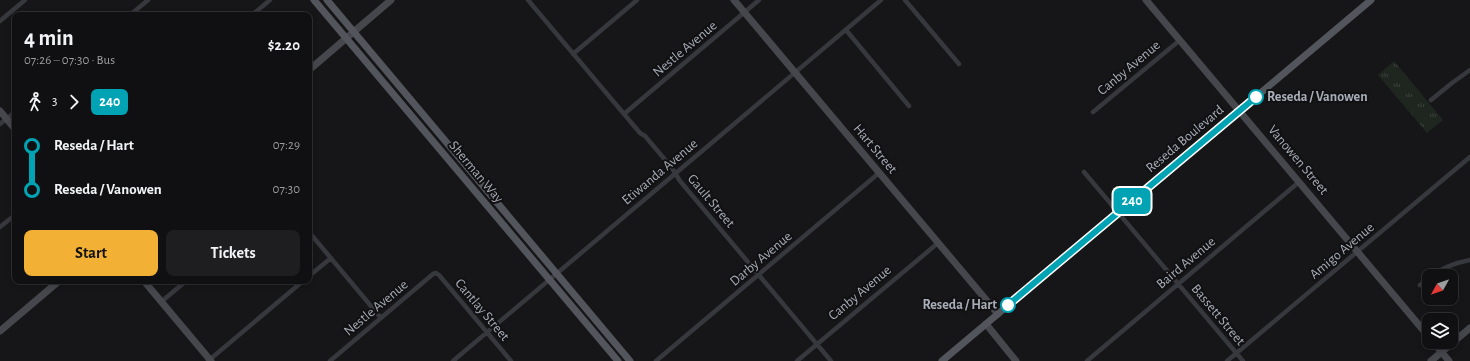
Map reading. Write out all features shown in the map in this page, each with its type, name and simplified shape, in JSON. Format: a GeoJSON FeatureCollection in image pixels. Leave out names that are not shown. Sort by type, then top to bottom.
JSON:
{"type":"FeatureCollection","features":[{"type":"Feature","properties":{"kind":"main road","name":"Sherman Way"},"geometry":{"type":"LineString","coordinates":[[314,0],[618,361]]}},
{"type":"Feature","properties":{"kind":"main road","name":"Sherman Way"},"geometry":{"type":"LineString","coordinates":[[327,0],[630,361]]}},
{"type":"Feature","properties":{"kind":"main road"},"geometry":{"type":"LineString","coordinates":[[312,67],[391,0]]}},
{"type":"Feature","properties":{"kind":"main road","name":"Hart Street"},"geometry":{"type":"LineString","coordinates":[[734,0],[998,314]]}},
{"type":"Feature","properties":{"kind":"main road","name":"Vanowen Street"},"geometry":{"type":"LineString","coordinates":[[1146,0],[1422,329]]}},
{"type":"Feature","properties":{"kind":"main road","name":"Reseda Boulevard"},"geometry":{"type":"LineString","coordinates":[[942,361],[1371,0]]}},
{"type":"Feature","properties":{"kind":"main road"},"geometry":{"type":"LineString","coordinates":[[0,111],[12,125]]}},
{"type":"Feature","properties":{"kind":"main road"},"geometry":{"type":"LineString","coordinates":[[0,331],[55,284]]}},
{"type":"Feature","properties":{"kind":"main road"},"geometry":{"type":"LineString","coordinates":[[146,284],[210,360]]}},
{"type":"Feature","properties":{"kind":"main road"},"geometry":{"type":"LineString","coordinates":[[986,324],[1016,361]]}},
{"type":"Feature","properties":{"kind":"main road"},"geometry":{"type":"LineString","coordinates":[[1431,361],[1470,328]]}},
{"type":"Feature","properties":{"kind":"main road"},"geometry":{"type":"LineString","coordinates":[[1440,349],[1449,361]]}},
{"type":"Feature","properties":{"kind":"street"},"geometry":{"type":"LineString","coordinates":[[0,21],[25,0]]}},
{"type":"Feature","properties":{"kind":"street"},"geometry":{"type":"LineString","coordinates":[[134,12],[148,0]]}},
{"type":"Feature","properties":{"kind":"street"},"geometry":{"type":"LineString","coordinates":[[256,12],[270,0]]}},
{"type":"Feature","properties":{"kind":"street","name":"Gault Street"},"geometry":{"type":"LineString","coordinates":[[528,0],[640,133],[645,136],[672,168],[675,174],[758,275],[831,361]]}},
{"type":"Feature","properties":{"kind":"street"},"geometry":{"type":"LineString","coordinates":[[573,54],[637,0]]}},
{"type":"Feature","properties":{"kind":"street","name":"Nestle Avenue"},"geometry":{"type":"LineString","coordinates":[[624,114],[759,0]]}},
{"type":"Feature","properties":{"kind":"street","name":"Etiwanda Avenue"},"geometry":{"type":"LineString","coordinates":[[453,361],[881,0]]}},
{"type":"Feature","properties":{"kind":"street"},"geometry":{"type":"LineString","coordinates":[[905,0],[959,64]]}},
{"type":"Feature","properties":{"kind":"street"},"geometry":{"type":"LineString","coordinates":[[846,30],[909,106]]}},
{"type":"Feature","properties":{"kind":"street","name":"Canby Avenue"},"geometry":{"type":"LineString","coordinates":[[1093,112],[1180,40]]}},
{"type":"Feature","properties":{"kind":"street"},"geometry":{"type":"LineString","coordinates":[[1431,100],[1470,70]]}},
{"type":"Feature","properties":{"kind":"street"},"geometry":{"type":"LineString","coordinates":[[0,124],[12,115]]}},
{"type":"Feature","properties":{"kind":"street","name":"Amigo Avenue"},"geometry":{"type":"LineString","coordinates":[[1228,361],[1470,157]]}},
{"type":"Feature","properties":{"kind":"street","name":"Bassett Street"},"geometry":{"type":"LineString","coordinates":[[1084,172],[1243,361]]}},
{"type":"Feature","properties":{"kind":"street","name":"Darby Avenue"},"geometry":{"type":"LineString","coordinates":[[656,361],[879,173]]}},
{"type":"Feature","properties":{"kind":"street","name":"Baird Avenue"},"geometry":{"type":"LineString","coordinates":[[1087,361],[1299,182]]}},
{"type":"Feature","properties":{"kind":"street"},"geometry":{"type":"LineString","coordinates":[[0,227],[12,217]]}},
{"type":"Feature","properties":{"kind":"street"},"geometry":{"type":"LineString","coordinates":[[312,236],[381,318]]}},
{"type":"Feature","properties":{"kind":"street","name":"Canby Avenue"},"geometry":{"type":"LineString","coordinates":[[797,361],[938,243]]}},
{"type":"Feature","properties":{"kind":"street"},"geometry":{"type":"LineString","coordinates":[[312,274],[331,258]]}},
{"type":"Feature","properties":{"kind":"street"},"geometry":{"type":"LineString","coordinates":[[1442,269],[1455,263],[1470,260]]}},
{"type":"Feature","properties":{"kind":"street","name":"Nestle Avenue"},"geometry":{"type":"LineString","coordinates":[[330,361],[436,273]]}},
{"type":"Feature","properties":{"kind":"street","name":"Cantlay Street"},"geometry":{"type":"LineString","coordinates":[[436,273],[511,361]]}},
{"type":"Feature","properties":{"kind":"street"},"geometry":{"type":"LineString","coordinates":[[161,302],[182,284]]}},
{"type":"Feature","properties":{"kind":"street"},"geometry":{"type":"LineString","coordinates":[[210,360],[300,284]]}},
{"type":"Feature","properties":{"kind":"green space"},"geometry":{"type":"Polygon","coordinates":[[[1394,61],[1443,120],[1427,133],[1378,75],[1394,61]]]}},
{"type":"Feature","properties":{"kind":"bus line","name":"240"},"geometry":{"type":"LineString","coordinates":[[1008,305],[1256,97]]}},
{"type":"Feature","properties":{"kind":"place","name":"Reseda / Vanowen"},"geometry":{"type":"Point","coordinates":[1256,97]}},
{"type":"Feature","properties":{"kind":"place","name":"Reseda / Hart"},"geometry":{"type":"Point","coordinates":[1008,305]}}]}
